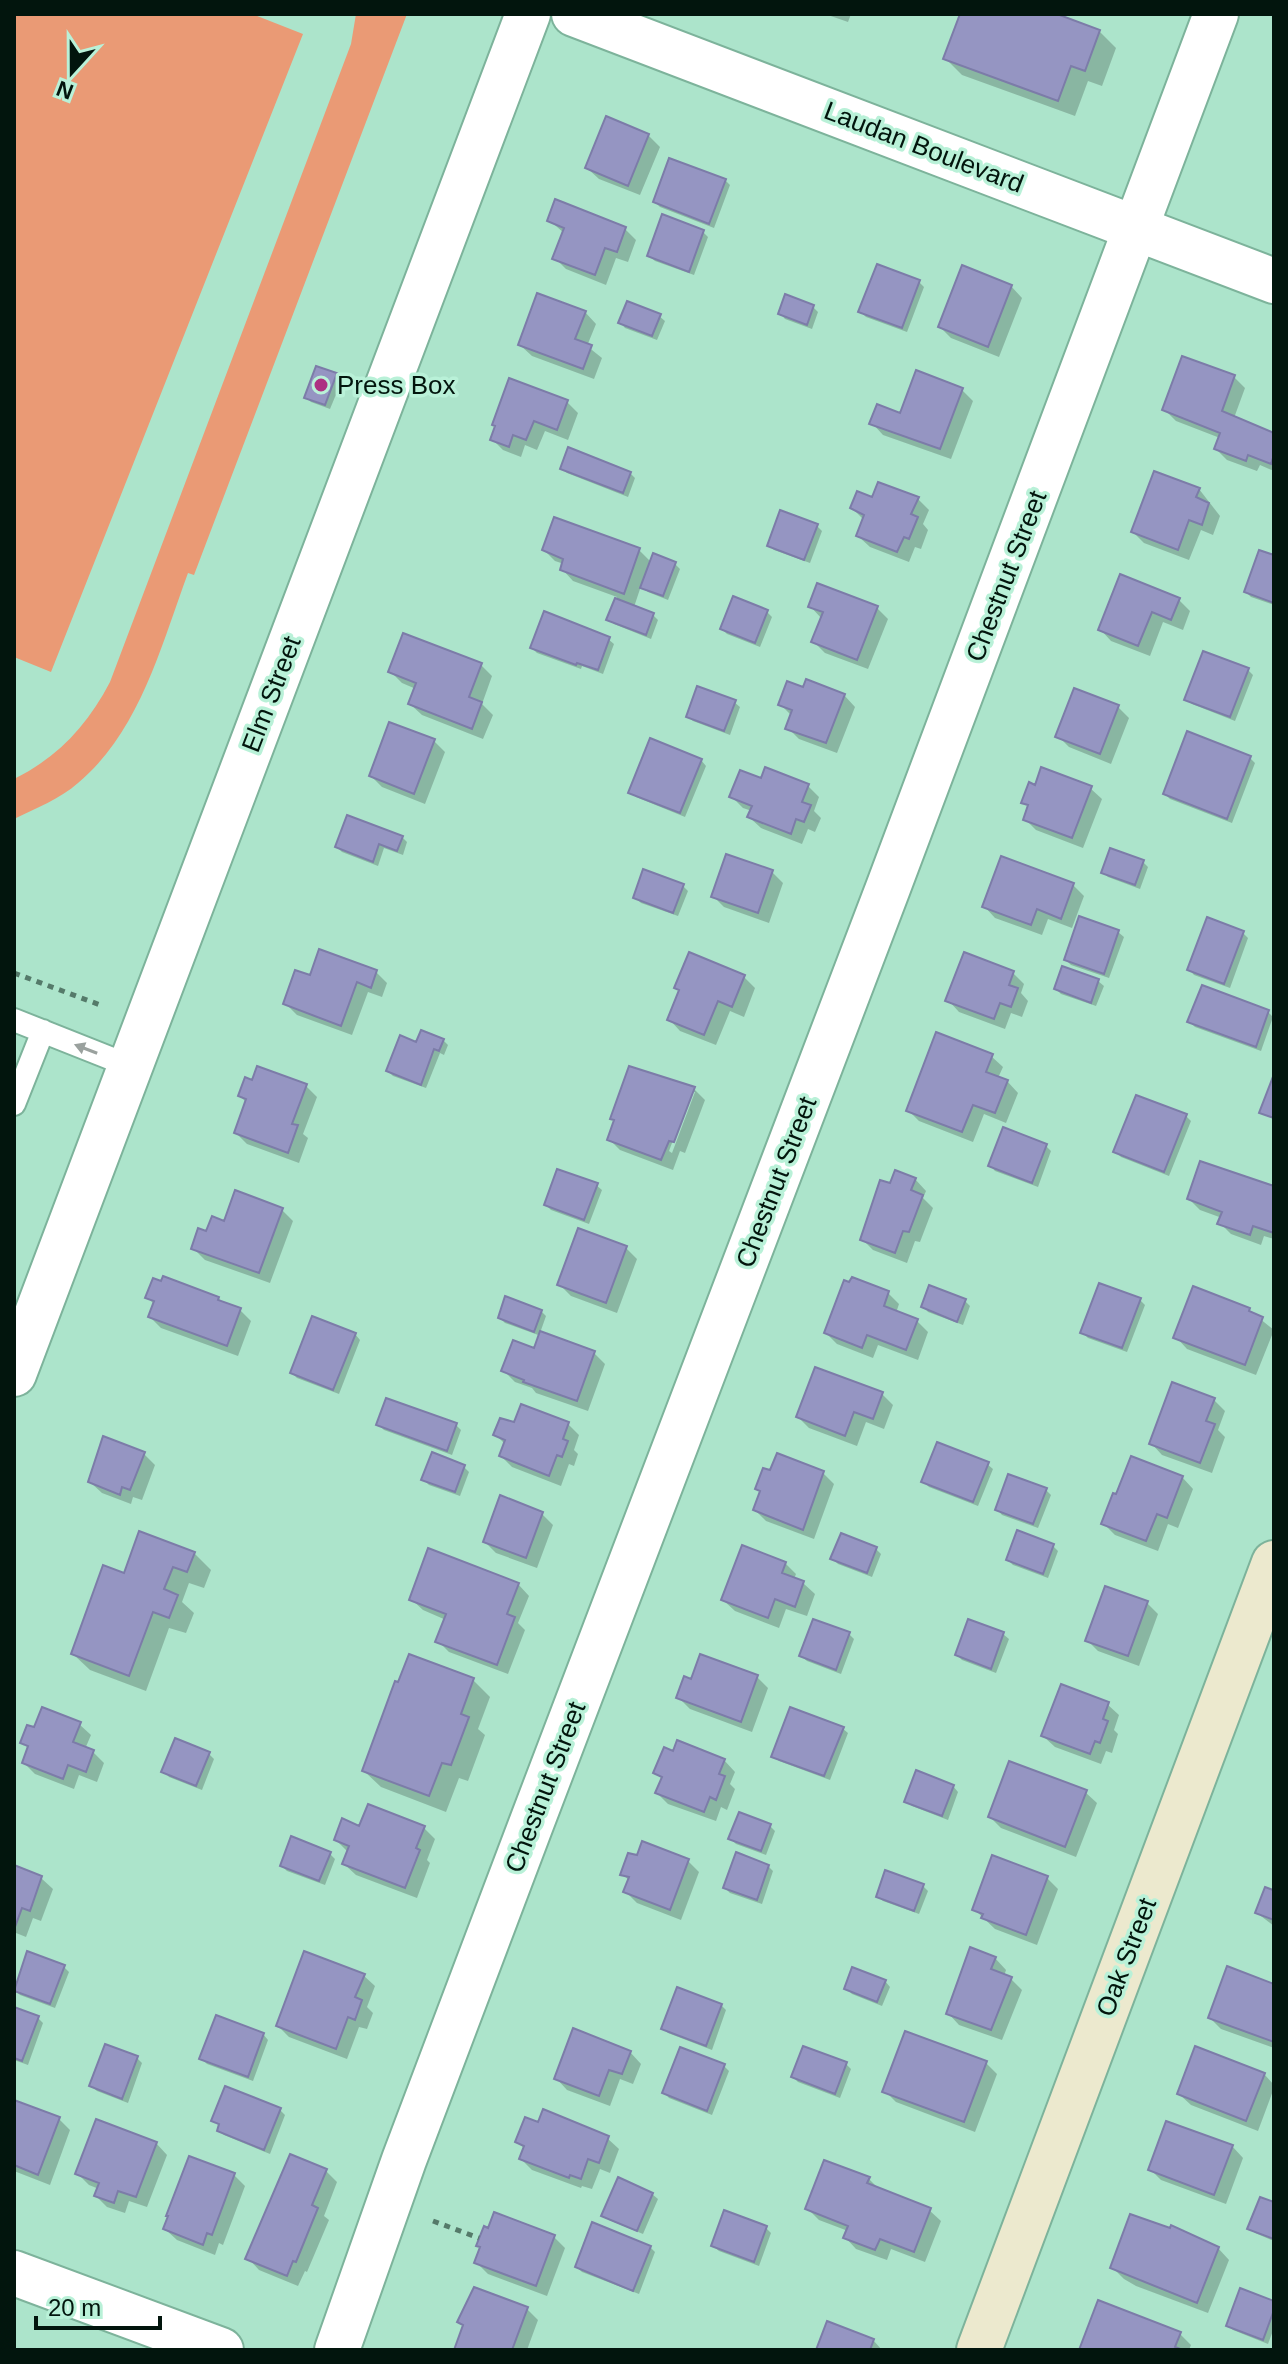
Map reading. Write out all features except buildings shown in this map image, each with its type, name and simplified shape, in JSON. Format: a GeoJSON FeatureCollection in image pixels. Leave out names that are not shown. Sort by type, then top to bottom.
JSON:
{"type":"FeatureCollection","features":[{"type":"Feature","properties":{"kind":"street","name":"Elm Street"},"geometry":{"type":"LineString","coordinates":[[14,1374],[528,14]]}},
{"type":"Feature","properties":{"kind":"street","name":"Laudan Boulevard"},"geometry":{"type":"LineString","coordinates":[[574,14],[1274,281]]}},
{"type":"Feature","properties":{"kind":"street","name":"Chestnut Street"},"geometry":{"type":"LineString","coordinates":[[337,2350],[404,2160],[1216,14]]}},
{"type":"Feature","properties":{"kind":"street","name":"Oak Street"},"geometry":{"type":"LineString","coordinates":[[979,2350],[1274,1563]]}},
{"type":"Feature","properties":{"kind":"street"},"geometry":{"type":"LineString","coordinates":[[14,2273],[221,2350]]}},
{"type":"Feature","properties":{"kind":"lane"},"geometry":{"type":"LineString","coordinates":[[14,1020],[130,1066]]}},
{"type":"Feature","properties":{"kind":"lane"},"geometry":{"type":"LineString","coordinates":[[14,1104],[43,1031]]}},
{"type":"Feature","properties":{"kind":"path"},"geometry":{"type":"LineString","coordinates":[[14,973],[103,1006]]}},
{"type":"Feature","properties":{"kind":"path"},"geometry":{"type":"LineString","coordinates":[[433,2221],[479,2238]]}},
{"type":"Feature","properties":{"kind":"shaded area"},"geometry":{"type":"Polygon","coordinates":[[[14,14],[252,14],[303,34],[51,672],[14,657],[14,14]]]}},
{"type":"Feature","properties":{"kind":"shaded area"},"geometry":{"type":"Polygon","coordinates":[[[356,14],[407,14],[194,575],[188,573],[158,658],[118,739],[71,789],[14,819],[14,779],[44,761],[70,739],[110,682],[351,44],[356,14]]]}},
{"type":"Feature","properties":{"kind":"place","name":"Press Box"},"geometry":{"type":"Point","coordinates":[321,385]}}]}
